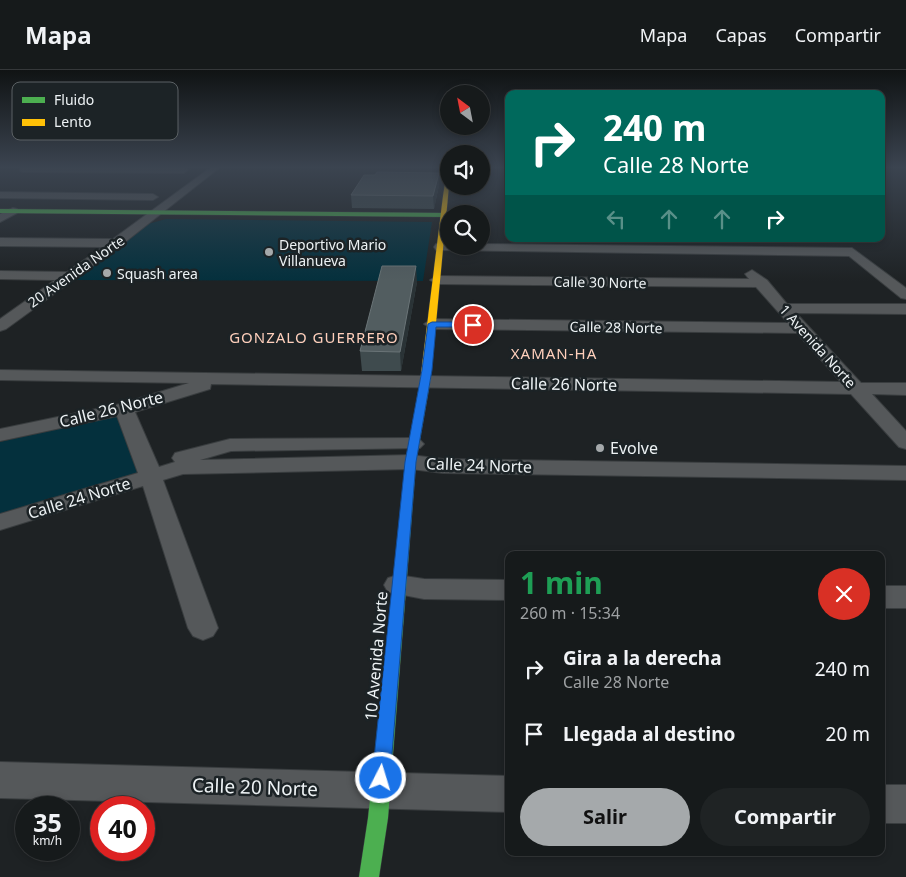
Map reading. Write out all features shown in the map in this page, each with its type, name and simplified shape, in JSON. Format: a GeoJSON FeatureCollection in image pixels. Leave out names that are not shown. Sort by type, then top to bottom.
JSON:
{"type":"FeatureCollection","features":[{"type":"Feature","properties":{"kind":"street"},"geometry":{"type":"LineString","coordinates":[[155,214],[166,206]]}},
{"type":"Feature","properties":{"kind":"street"},"geometry":{"type":"LineString","coordinates":[[4,215],[155,214],[440,217]]}},
{"type":"Feature","properties":{"kind":"street","name":"20 Avenida Norte"},"geometry":{"type":"LineString","coordinates":[[4,320],[70,276],[155,214]]}},
{"type":"Feature","properties":{"kind":"street"},"geometry":{"type":"LineString","coordinates":[[0,242],[116,243]]}},
{"type":"Feature","properties":{"kind":"street","name":"10 Avenida Norte"},"geometry":{"type":"LineString","coordinates":[[369,877],[396,792],[398,585],[412,453],[425,381],[440,247]]}},
{"type":"Feature","properties":{"kind":"street"},"geometry":{"type":"LineString","coordinates":[[490,248],[852,252],[906,295]]}},
{"type":"Feature","properties":{"kind":"street","name":"1 Avenida Norte"},"geometry":{"type":"LineString","coordinates":[[728,251],[762,283],[799,328],[856,387],[906,443]]}},
{"type":"Feature","properties":{"kind":"street"},"geometry":{"type":"LineString","coordinates":[[0,275],[70,276]]}},
{"type":"Feature","properties":{"kind":"street","name":"Calle 30 Norte"},"geometry":{"type":"LineString","coordinates":[[437,280],[762,283]]}},
{"type":"Feature","properties":{"kind":"street"},"geometry":{"type":"LineString","coordinates":[[783,308],[906,309]]}},
{"type":"Feature","properties":{"kind":"street","name":"Calle 28 Norte"},"geometry":{"type":"LineString","coordinates":[[432,324],[799,328]]}},
{"type":"Feature","properties":{"kind":"street","name":"Calle 26 Norte"},"geometry":{"type":"LineString","coordinates":[[0,375],[906,389]]}},
{"type":"Feature","properties":{"kind":"street","name":"Calle 26 Norte"},"geometry":{"type":"LineString","coordinates":[[0,435],[124,409],[221,379]]}},
{"type":"Feature","properties":{"kind":"street"},"geometry":{"type":"LineString","coordinates":[[124,409],[149,472],[203,628]]}},
{"type":"Feature","properties":{"kind":"street","name":"Calle 24 Norte"},"geometry":{"type":"LineString","coordinates":[[0,522],[149,472],[180,467],[412,453],[452,466],[906,473]]}},
{"type":"Feature","properties":{"kind":"street"},"geometry":{"type":"LineString","coordinates":[[398,585],[424,588],[505,590]]}},
{"type":"Feature","properties":{"kind":"street"},"geometry":{"type":"LineString","coordinates":[[885,597],[906,597]]}},
{"type":"Feature","properties":{"kind":"street","name":"Calle 20 Norte"},"geometry":{"type":"LineString","coordinates":[[0,780],[396,792],[426,790],[505,794]]}},
{"type":"Feature","properties":{"kind":"street"},"geometry":{"type":"LineString","coordinates":[[885,804],[906,804]]}},
{"type":"Feature","properties":{"kind":"shaded area","name":"Deportivo Mario Villanueva"},"geometry":{"type":"Polygon","coordinates":[[[166,219],[432,222],[423,281],[73,280],[148,224],[166,219]]]}},
{"type":"Feature","properties":{"kind":"shaded area"},"geometry":{"type":"Polygon","coordinates":[[[119,413],[141,474],[0,514],[0,442],[119,413]]]}},
{"type":"Feature","properties":{"kind":"building"},"geometry":{"type":"Polygon","coordinates":[[[382,266],[416,266],[400,352],[360,351],[382,266]]]}},
{"type":"Feature","properties":{"kind":"traffic: fast"},"geometry":{"type":"LineString","coordinates":[[0,211],[440,215]]}},
{"type":"Feature","properties":{"kind":"traffic: fast"},"geometry":{"type":"LineString","coordinates":[[369,877],[378,818],[411,462],[425,382]]}},
{"type":"Feature","properties":{"kind":"traffic: slow"},"geometry":{"type":"LineString","coordinates":[[425,382],[444,206]]}},
{"type":"Feature","properties":{"kind":"place","name":"Deportivo Mario Villanueva"},"geometry":{"type":"Point","coordinates":[269,252]}},
{"type":"Feature","properties":{"kind":"place","name":"Squash area"},"geometry":{"type":"Point","coordinates":[107,273]}},
{"type":"Feature","properties":{"kind":"place","name":"Evolve"},"geometry":{"type":"Point","coordinates":[600,448]}},
{"type":"Feature","properties":{"kind":"district","name":"GONZALO GUERRERO"},"geometry":{"type":"Point","coordinates":[314,337]}},
{"type":"Feature","properties":{"kind":"district","name":"XAMAN-HA"},"geometry":{"type":"Point","coordinates":[554,353]}},
{"type":"Feature","properties":{"kind":"route"},"geometry":{"type":"LineString","coordinates":[[381,778],[410,462],[427,370],[432,324],[473,325]]}}]}
